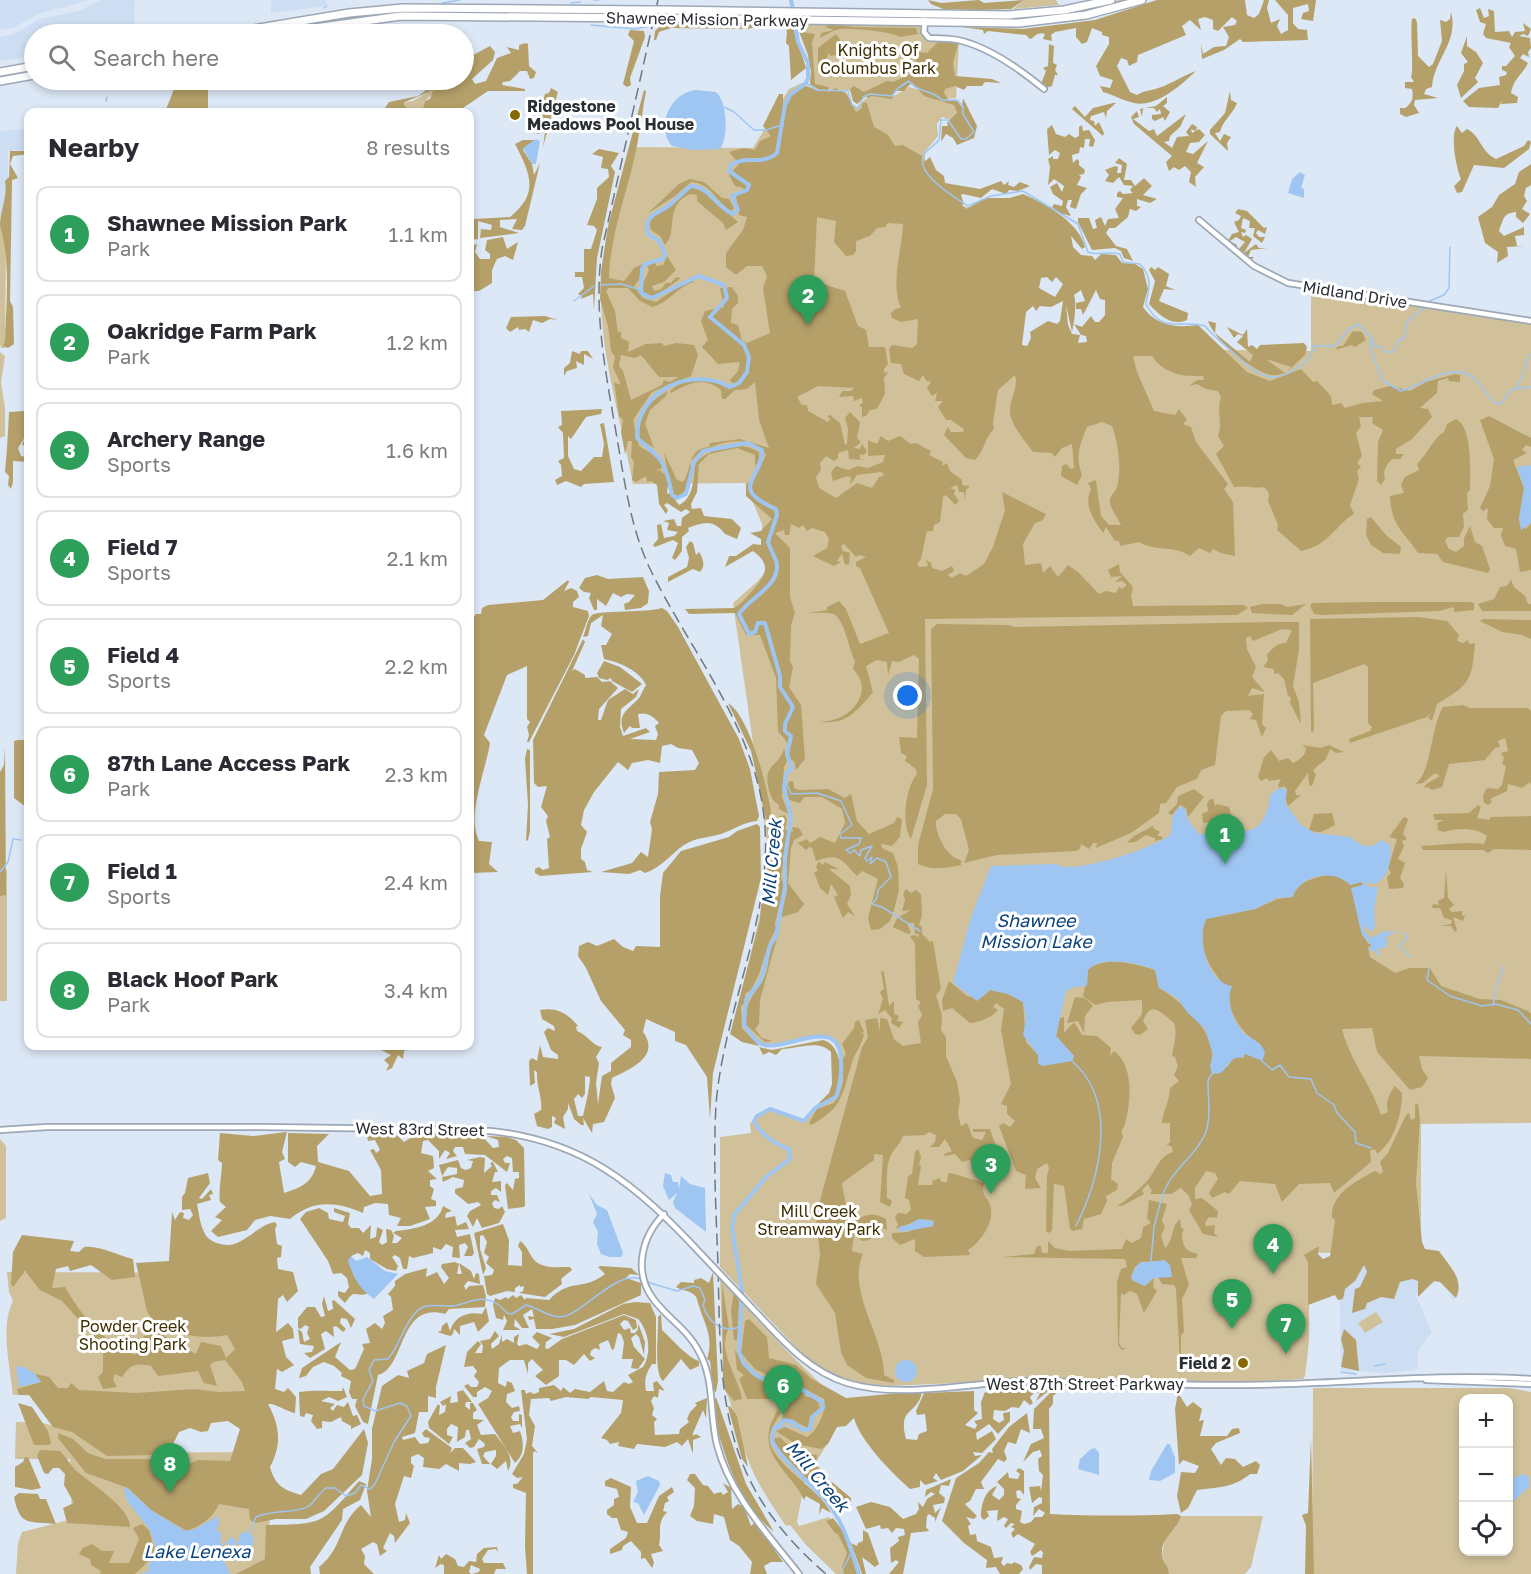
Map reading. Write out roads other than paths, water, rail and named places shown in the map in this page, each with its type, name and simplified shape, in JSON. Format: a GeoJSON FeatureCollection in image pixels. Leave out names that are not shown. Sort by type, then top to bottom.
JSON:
{"type":"FeatureCollection","features":[{"type":"Feature","properties":{"kind":"highway","name":"Shawnee Mission Parkway"},"geometry":{"type":"LineString","coordinates":[[341,24],[418,15],[804,21],[925,18],[1034,14],[1111,0]]}},
{"type":"Feature","properties":{"kind":"highway","name":"Shawnee Mission Parkway"},"geometry":{"type":"LineString","coordinates":[[281,24],[370,10],[421,7],[802,12],[1045,21],[1094,13],[1142,0]]}},
{"type":"Feature","properties":{"kind":"highway"},"geometry":{"type":"LineString","coordinates":[[322,17],[324,24]]}},
{"type":"Feature","properties":{"kind":"highway"},"geometry":{"type":"LineString","coordinates":[[0,72],[24,68]]}},
{"type":"Feature","properties":{"kind":"highway"},"geometry":{"type":"LineString","coordinates":[[0,81],[24,77]]}},
{"type":"Feature","properties":{"kind":"main road"},"geometry":{"type":"LineString","coordinates":[[925,18],[925,34],[929,38],[961,40],[1013,66],[1044,89]]}},
{"type":"Feature","properties":{"kind":"main road","name":"Midland Drive"},"geometry":{"type":"LineString","coordinates":[[1199,220],[1254,266],[1288,283],[1531,321]]}},
{"type":"Feature","properties":{"kind":"main road","name":"West 83rd Street"},"geometry":{"type":"LineString","coordinates":[[0,1130],[47,1127],[273,1127],[500,1132],[539,1140],[583,1156],[622,1179],[664,1214],[770,1326]]}},
{"type":"Feature","properties":{"kind":"main road"},"geometry":{"type":"LineString","coordinates":[[664,1214],[646,1240],[642,1259],[643,1274],[648,1290],[659,1306],[686,1330],[702,1357],[710,1385],[714,1435],[733,1486],[799,1574]]}},
{"type":"Feature","properties":{"kind":"main road","name":"West 87th Street Parkway"},"geometry":{"type":"LineString","coordinates":[[770,1326],[800,1357],[819,1370],[849,1383],[881,1389],[1018,1382],[1245,1385],[1485,1376],[1531,1379]]}},
{"type":"Feature","properties":{"kind":"main road","name":"West 87th Street Parkway"},"geometry":{"type":"LineString","coordinates":[[1421,1378],[1531,1384]]}},
{"type":"Feature","properties":{"kind":"water"},"geometry":{"type":"Polygon","coordinates":[[[696,90],[716,92],[723,103],[726,128],[720,149],[693,150],[672,146],[667,138],[665,121],[672,104],[687,92],[696,90]]]}},
{"type":"Feature","properties":{"kind":"water"},"geometry":{"type":"Polygon","coordinates":[[[536,139],[540,141],[536,164],[532,164],[523,148],[536,139]]]}},
{"type":"Feature","properties":{"kind":"water"},"geometry":{"type":"Polygon","coordinates":[[[1300,172],[1305,175],[1301,188],[1304,189],[1304,198],[1288,193],[1292,179],[1300,172]]]}},
{"type":"Feature","properties":{"kind":"water"},"geometry":{"type":"Polygon","coordinates":[[[1531,465],[1531,523],[1521,530],[1519,519],[1524,488],[1517,467],[1531,465]]]}},
{"type":"Feature","properties":{"kind":"water","name":"Shawnee Mission Lake"},"geometry":{"type":"Polygon","coordinates":[[[1279,788],[1287,789],[1285,803],[1301,825],[1315,833],[1350,837],[1363,846],[1372,846],[1382,840],[1390,845],[1390,862],[1384,877],[1375,884],[1364,882],[1369,887],[1378,887],[1374,910],[1375,927],[1372,931],[1364,924],[1364,930],[1370,938],[1385,931],[1405,933],[1387,933],[1392,935],[1385,937],[1388,941],[1385,948],[1377,949],[1380,954],[1378,956],[1375,951],[1369,951],[1371,945],[1362,935],[1351,888],[1362,885],[1363,882],[1350,885],[1336,877],[1327,876],[1318,876],[1302,883],[1293,897],[1277,898],[1255,909],[1206,919],[1203,938],[1206,959],[1216,977],[1232,986],[1230,1003],[1235,1021],[1242,1031],[1263,1048],[1265,1053],[1262,1061],[1245,1054],[1243,1058],[1233,1060],[1221,1073],[1212,1074],[1210,1066],[1213,1055],[1205,1029],[1187,1012],[1177,998],[1159,988],[1155,970],[1139,965],[1111,962],[1094,965],[1088,970],[1087,986],[1074,987],[1066,991],[1056,1036],[1074,1056],[1072,1061],[1042,1066],[1038,1063],[1038,1055],[1023,1035],[1026,1018],[1023,1002],[1008,994],[990,990],[977,1001],[953,983],[971,917],[991,866],[1056,864],[1064,867],[1113,859],[1149,846],[1171,834],[1173,815],[1180,806],[1185,809],[1188,820],[1199,834],[1234,834],[1240,838],[1244,831],[1256,828],[1260,824],[1266,813],[1270,795],[1279,788]]]}},
{"type":"Feature","properties":{"kind":"water"},"geometry":{"type":"Polygon","coordinates":[[[665,1173],[671,1175],[673,1182],[678,1182],[679,1189],[681,1176],[690,1184],[705,1188],[706,1232],[675,1208],[673,1202],[677,1193],[669,1200],[663,1186],[665,1173]]]}},
{"type":"Feature","properties":{"kind":"water"},"geometry":{"type":"Polygon","coordinates":[[[589,1194],[597,1205],[607,1210],[623,1253],[621,1257],[601,1254],[597,1244],[598,1232],[593,1222],[597,1214],[589,1194]]]}},
{"type":"Feature","properties":{"kind":"water"},"geometry":{"type":"Polygon","coordinates":[[[918,1219],[934,1221],[933,1226],[898,1231],[899,1227],[911,1224],[918,1219]]]}},
{"type":"Feature","properties":{"kind":"water"},"geometry":{"type":"Polygon","coordinates":[[[351,1256],[356,1261],[367,1257],[385,1271],[398,1274],[374,1299],[365,1292],[355,1278],[348,1261],[351,1256]]]}},
{"type":"Feature","properties":{"kind":"water"},"geometry":{"type":"Polygon","coordinates":[[[1165,1260],[1170,1265],[1172,1277],[1154,1278],[1144,1286],[1132,1280],[1131,1276],[1139,1263],[1165,1260]]]}},
{"type":"Feature","properties":{"kind":"water"},"geometry":{"type":"Polygon","coordinates":[[[906,1360],[914,1363],[917,1371],[914,1379],[906,1382],[898,1379],[895,1371],[898,1363],[906,1360]]]}},
{"type":"Feature","properties":{"kind":"water"},"geometry":{"type":"Polygon","coordinates":[[[22,1366],[35,1374],[41,1382],[19,1387],[16,1367],[22,1366]]]}},
{"type":"Feature","properties":{"kind":"water"},"geometry":{"type":"Polygon","coordinates":[[[1167,1444],[1170,1444],[1175,1458],[1175,1473],[1160,1481],[1149,1480],[1151,1471],[1167,1444]]]}},
{"type":"Feature","properties":{"kind":"water"},"geometry":{"type":"Polygon","coordinates":[[[1095,1448],[1099,1453],[1099,1475],[1078,1469],[1080,1459],[1095,1448]]]}},
{"type":"Feature","properties":{"kind":"water"},"geometry":{"type":"Polygon","coordinates":[[[1523,1474],[1529,1477],[1530,1486],[1513,1501],[1513,1478],[1523,1474]]]}},
{"type":"Feature","properties":{"kind":"water"},"geometry":{"type":"Polygon","coordinates":[[[648,1476],[659,1481],[660,1485],[644,1515],[638,1503],[633,1502],[638,1492],[636,1481],[648,1476]]]}},
{"type":"Feature","properties":{"kind":"water","name":"Lake Lenexa"},"geometry":{"type":"Polygon","coordinates":[[[126,1487],[151,1510],[185,1531],[195,1529],[218,1516],[219,1526],[216,1529],[222,1535],[220,1544],[225,1554],[222,1556],[230,1574],[141,1574],[150,1570],[148,1566],[157,1552],[150,1530],[127,1501],[124,1489],[126,1487]]]}},
{"type":"Feature","properties":{"kind":"water"},"geometry":{"type":"Polygon","coordinates":[[[248,1531],[254,1538],[252,1548],[242,1550],[239,1544],[234,1543],[236,1548],[230,1549],[228,1539],[234,1537],[234,1542],[239,1540],[240,1534],[248,1531]]]}},
{"type":"Feature","properties":{"kind":"waterway"},"geometry":{"type":"LineString","coordinates":[[442,3],[460,0]]}},
{"type":"Feature","properties":{"kind":"waterway"},"geometry":{"type":"LineString","coordinates":[[594,0],[599,0]]}},
{"type":"Feature","properties":{"kind":"waterway","name":"Mill Creek"},"geometry":{"type":"LineString","coordinates":[[791,0],[793,11]]}},
{"type":"Feature","properties":{"kind":"waterway"},"geometry":{"type":"LineString","coordinates":[[571,3],[580,2]]}},
{"type":"Feature","properties":{"kind":"waterway","name":"Mill Creek"},"geometry":{"type":"LineString","coordinates":[[794,19],[798,42],[808,63],[808,78],[806,83],[790,95],[785,105],[777,153],[765,159],[743,160],[731,165],[729,171],[749,185],[747,190],[732,196],[738,210],[733,214],[727,211],[708,193],[691,186],[668,207],[650,217],[647,227],[648,234],[659,241],[665,253],[663,259],[645,264],[642,269],[641,293],[652,298],[699,276],[724,285],[727,298],[710,317],[744,345],[749,357],[747,372],[739,383],[730,387],[715,381],[699,379],[683,381],[668,387],[656,395],[646,407],[639,421],[637,438],[662,462],[668,475],[672,495],[677,498],[686,494],[694,462],[703,451],[747,443],[762,450],[761,460],[750,489],[761,502],[776,509],[777,515],[768,542],[777,565],[776,573],[768,586],[739,614],[749,634],[755,632],[758,623],[765,623],[780,676],[780,687],[793,707],[785,724],[785,731],[791,736],[787,754],[792,768],[786,774],[784,788],[791,818],[785,857],[785,887],[776,936],[770,946],[761,980],[746,1000],[744,1025],[759,1043],[769,1045],[808,1038],[831,1038],[838,1046],[841,1070],[836,1097],[815,1108],[804,1121],[770,1109],[757,1116],[754,1121],[768,1138],[789,1149],[790,1159],[766,1177],[734,1215],[732,1228],[742,1291],[739,1352],[744,1364],[756,1375],[767,1381],[790,1382],[822,1402],[823,1408],[812,1417],[810,1429],[803,1430],[793,1422],[784,1420],[774,1429],[772,1441],[784,1458],[833,1510],[846,1537],[859,1574]]}},
{"type":"Feature","properties":{"kind":"waterway"},"geometry":{"type":"LineString","coordinates":[[591,25],[635,29],[650,26]]}},
{"type":"Feature","properties":{"kind":"waterway"},"geometry":{"type":"LineString","coordinates":[[806,83],[817,90],[848,91],[852,105],[858,109],[863,97],[870,94],[892,96],[898,88],[909,81],[912,85],[942,100],[957,100],[963,106],[963,114],[974,132],[966,139],[961,139],[948,120],[941,120],[939,140],[925,153],[922,161],[924,169],[937,184],[968,206],[991,196],[1023,191],[1078,224],[1088,252],[1120,254],[1123,262],[1140,264],[1148,279],[1146,304],[1159,320],[1172,324],[1205,326],[1250,368],[1264,375],[1272,377],[1288,373],[1306,361],[1314,346],[1335,346],[1348,330],[1358,324],[1371,337],[1370,348],[1383,381],[1401,391],[1438,376],[1457,372],[1475,379],[1496,404],[1502,403],[1512,389],[1531,387]]}},
{"type":"Feature","properties":{"kind":"waterway"},"geometry":{"type":"LineString","coordinates":[[106,101],[107,97]]}},
{"type":"Feature","properties":{"kind":"waterway"},"geometry":{"type":"LineString","coordinates":[[724,107],[734,112],[754,130],[766,130],[782,125]]}},
{"type":"Feature","properties":{"kind":"waterway"},"geometry":{"type":"LineString","coordinates":[[1427,302],[1444,295],[1449,288],[1450,247]]}},
{"type":"Feature","properties":{"kind":"waterway"},"geometry":{"type":"LineString","coordinates":[[601,285],[621,284],[641,290]]}},
{"type":"Feature","properties":{"kind":"waterway"},"geometry":{"type":"LineString","coordinates":[[574,301],[594,286]]}},
{"type":"Feature","properties":{"kind":"waterway"},"geometry":{"type":"LineString","coordinates":[[1372,339],[1374,346],[1381,347],[1386,352],[1394,352],[1398,341],[1405,337],[1410,318],[1425,307]]}},
{"type":"Feature","properties":{"kind":"waterway"},"geometry":{"type":"LineString","coordinates":[[1523,373],[1530,354]]}},
{"type":"Feature","properties":{"kind":"waterway"},"geometry":{"type":"LineString","coordinates":[[1518,387],[1522,375]]}},
{"type":"Feature","properties":{"kind":"waterway"},"geometry":{"type":"LineString","coordinates":[[785,780],[791,794],[817,793],[841,801],[852,825],[840,834],[841,838],[861,838],[859,844],[846,850],[850,853],[854,850],[860,856],[861,850],[872,846],[865,858],[867,861],[872,857],[870,864],[877,858],[886,862],[891,877],[878,890],[877,898],[872,904],[882,907],[920,931]]}},
{"type":"Feature","properties":{"kind":"waterway"},"geometry":{"type":"LineString","coordinates":[[0,872],[8,862],[13,839],[21,840]]}},
{"type":"Feature","properties":{"kind":"waterway"},"geometry":{"type":"LineString","coordinates":[[1401,949],[1399,946],[1407,938],[1405,933]]}},
{"type":"Feature","properties":{"kind":"waterway"},"geometry":{"type":"LineString","coordinates":[[1404,950],[1410,957]]}},
{"type":"Feature","properties":{"kind":"waterway"},"geometry":{"type":"LineString","coordinates":[[1495,991],[1504,966]]}},
{"type":"Feature","properties":{"kind":"waterway"},"geometry":{"type":"LineString","coordinates":[[1429,968],[1427,980],[1450,996],[1482,1006],[1495,1004],[1518,1010],[1531,1024]]}},
{"type":"Feature","properties":{"kind":"waterway"},"geometry":{"type":"LineString","coordinates":[[1493,1005],[1495,994]]}},
{"type":"Feature","properties":{"kind":"waterway"},"geometry":{"type":"LineString","coordinates":[[1072,1061],[1087,1078],[1096,1097],[1101,1140],[1092,1186],[1076,1226]]}},
{"type":"Feature","properties":{"kind":"waterway"},"geometry":{"type":"LineString","coordinates":[[1262,1061],[1272,1070],[1280,1065],[1289,1077],[1311,1079],[1317,1093],[1334,1105],[1337,1113],[1355,1132],[1356,1143],[1371,1148]]}},
{"type":"Feature","properties":{"kind":"waterway"},"geometry":{"type":"LineString","coordinates":[[1162,1198],[1170,1180],[1196,1149],[1206,1132],[1209,1113],[1208,1080],[1212,1074]]}},
{"type":"Feature","properties":{"kind":"waterway"},"geometry":{"type":"LineString","coordinates":[[1151,1261],[1154,1227],[1161,1200]]}},
{"type":"Feature","properties":{"kind":"waterway"},"geometry":{"type":"LineString","coordinates":[[249,1534],[256,1517],[305,1508],[326,1488],[335,1488],[346,1496],[355,1493],[361,1485],[370,1489],[375,1484],[394,1442],[411,1416],[407,1406],[400,1403],[375,1411],[364,1406],[363,1399],[373,1381],[369,1370],[374,1360],[388,1359],[396,1348],[408,1322],[421,1308],[457,1305],[483,1299],[496,1303],[507,1313],[512,1314],[526,1305],[561,1317],[574,1312],[614,1284],[634,1278],[643,1280]]}},
{"type":"Feature","properties":{"kind":"waterway"},"geometry":{"type":"LineString","coordinates":[[647,1282],[677,1291],[693,1286],[700,1288],[705,1300],[703,1305],[705,1311],[712,1321],[728,1329],[740,1327]]}},
{"type":"Feature","properties":{"kind":"waterway"},"geometry":{"type":"LineString","coordinates":[[1375,1366],[1385,1364]]}},
{"type":"Feature","properties":{"kind":"waterway"},"geometry":{"type":"LineString","coordinates":[[1341,1372],[1356,1374]]}},
{"type":"Feature","properties":{"kind":"waterway","name":"Mill Creek"},"geometry":{"type":"LineString","coordinates":[[774,1429],[785,1426],[798,1427]]}},
{"type":"Feature","properties":{"kind":"waterway"},"geometry":{"type":"LineString","coordinates":[[221,1545],[230,1542]]}},
{"type":"Feature","properties":{"kind":"waterway"},"geometry":{"type":"LineString","coordinates":[[843,1569],[852,1551]]}},
{"type":"Feature","properties":{"kind":"railway"},"geometry":{"type":"LineString","coordinates":[[658,0],[602,249],[599,297],[602,344],[626,490],[639,541],[652,573],[729,710],[753,767],[761,797],[765,836],[764,875],[758,913],[721,1066],[716,1105],[715,1184],[721,1355],[725,1396],[733,1434],[745,1470],[764,1505],[790,1539],[826,1574]]}},
{"type":"Feature","properties":{"kind":"place","name":"Ridgestone Meadows Pool House"},"geometry":{"type":"Point","coordinates":[515,115]}},
{"type":"Feature","properties":{"kind":"place","name":"Oakridge Farm Park"},"geometry":{"type":"Point","coordinates":[808,325]}},
{"type":"Feature","properties":{"kind":"place","name":"Shawnee Mission Park"},"geometry":{"type":"Point","coordinates":[1225,864]}},
{"type":"Feature","properties":{"kind":"place","name":"Archery Range"},"geometry":{"type":"Point","coordinates":[991,1194]}},
{"type":"Feature","properties":{"kind":"place","name":"Field 7"},"geometry":{"type":"Point","coordinates":[1273,1274]}},
{"type":"Feature","properties":{"kind":"place","name":"Field 4"},"geometry":{"type":"Point","coordinates":[1232,1329]}},
{"type":"Feature","properties":{"kind":"place","name":"Field 1"},"geometry":{"type":"Point","coordinates":[1286,1354]}},
{"type":"Feature","properties":{"kind":"place","name":"Field 2"},"geometry":{"type":"Point","coordinates":[1243,1363]}},
{"type":"Feature","properties":{"kind":"place","name":"87th Lane Access Park"},"geometry":{"type":"Point","coordinates":[783,1415]}},
{"type":"Feature","properties":{"kind":"place","name":"Black Hoof Park"},"geometry":{"type":"Point","coordinates":[170,1493]}},
{"type":"Feature","properties":{"kind":"park label","name":"Knights Of Columbus Park"},"geometry":{"type":"Point","coordinates":[878,59]}},
{"type":"Feature","properties":{"kind":"park label","name":"Mill Creek Streamway Park"},"geometry":{"type":"Point","coordinates":[819,1220]}},
{"type":"Feature","properties":{"kind":"park label","name":"Powder Creek Shooting Park"},"geometry":{"type":"Point","coordinates":[133,1335]}}]}
